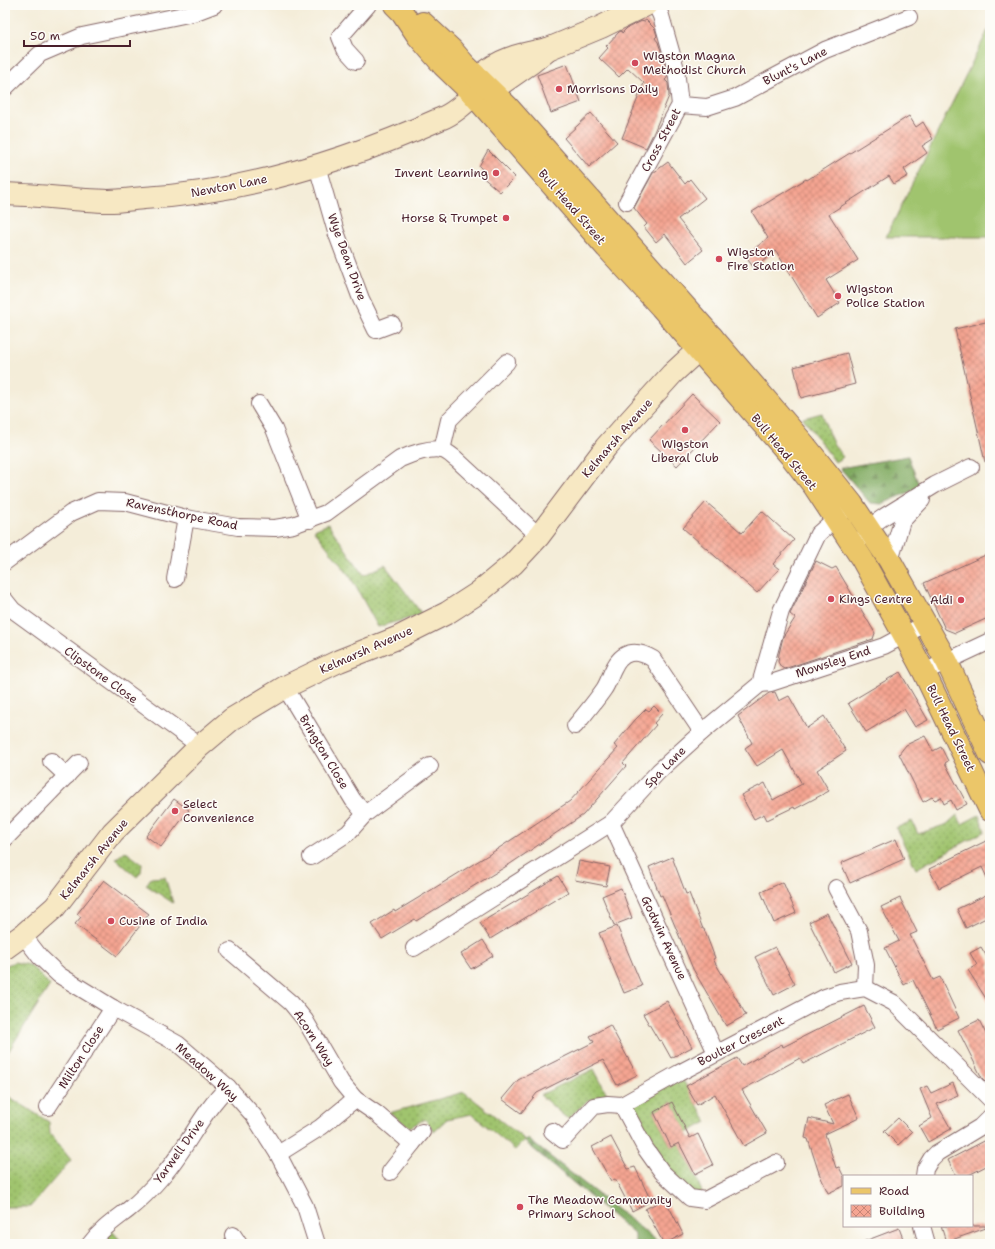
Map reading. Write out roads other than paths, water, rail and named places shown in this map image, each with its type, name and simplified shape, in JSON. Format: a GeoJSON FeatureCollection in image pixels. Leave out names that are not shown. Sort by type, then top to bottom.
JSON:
{"type":"FeatureCollection","features":[{"type":"Feature","properties":{"kind":"main road"},"geometry":{"type":"LineString","coordinates":[[399,8],[418,36],[443,65],[477,82]]}},
{"type":"Feature","properties":{"kind":"main road"},"geometry":{"type":"LineString","coordinates":[[399,8],[423,22],[452,50],[477,82]]}},
{"type":"Feature","properties":{"kind":"main road","name":"Bull Head Street"},"geometry":{"type":"LineString","coordinates":[[477,82],[510,110],[705,343],[814,486],[862,559],[904,635],[924,672],[990,810]]}},
{"type":"Feature","properties":{"kind":"main road","name":"Bull Head Street"},"geometry":{"type":"LineString","coordinates":[[477,82],[513,139],[579,215],[803,443],[852,504],[890,561],[946,662],[990,754]]}},
{"type":"Feature","properties":{"kind":"street"},"geometry":{"type":"LineString","coordinates":[[5,88],[40,54],[82,36],[194,13],[214,5]]}},
{"type":"Feature","properties":{"kind":"street"},"geometry":{"type":"LineString","coordinates":[[356,61],[345,49],[340,37],[368,5]]}},
{"type":"Feature","properties":{"kind":"street","name":"Newton Lane"},"geometry":{"type":"LineString","coordinates":[[5,194],[108,201],[173,197],[240,186],[317,166],[374,147],[442,118],[456,110],[477,82],[497,63],[514,56],[548,49],[601,27],[647,5]]}},
{"type":"Feature","properties":{"kind":"street","name":"Cross Street"},"geometry":{"type":"LineString","coordinates":[[627,202],[680,105],[676,69],[661,16],[647,5]]}},
{"type":"Feature","properties":{"kind":"street","name":"Blunt's Lane"},"geometry":{"type":"LineString","coordinates":[[680,105],[707,107],[735,98],[825,50],[909,17]]}},
{"type":"Feature","properties":{"kind":"street","name":"Wye Dean Drive"},"geometry":{"type":"LineString","coordinates":[[317,166],[336,232],[361,299],[376,330],[392,324]]}},
{"type":"Feature","properties":{"kind":"street","name":"Kelmarsh Avenue"},"geometry":{"type":"LineString","coordinates":[[5,948],[23,936],[55,907],[113,832],[200,746],[232,719],[285,687],[339,660],[397,638],[447,613],[478,593],[513,564],[539,536],[606,447],[672,374],[705,343]]}},
{"type":"Feature","properties":{"kind":"street"},"geometry":{"type":"LineString","coordinates":[[507,362],[449,420],[442,450],[456,459],[539,536]]}},
{"type":"Feature","properties":{"kind":"street"},"geometry":{"type":"LineString","coordinates":[[259,404],[274,429],[310,520]]}},
{"type":"Feature","properties":{"kind":"street","name":"Ravensthorpe Road"},"geometry":{"type":"LineString","coordinates":[[5,562],[71,512],[98,501],[125,502],[186,518],[238,527],[276,528],[310,520],[326,513],[339,505],[400,459],[414,453],[442,450]]}},
{"type":"Feature","properties":{"kind":"street"},"geometry":{"type":"LineString","coordinates":[[862,559],[863,538],[868,528],[935,485],[972,471],[920,500],[902,521],[890,561]]}},
{"type":"Feature","properties":{"kind":"street"},"geometry":{"type":"LineString","coordinates":[[760,684],[781,610],[818,534],[852,504]]}},
{"type":"Feature","properties":{"kind":"street"},"geometry":{"type":"LineString","coordinates":[[175,579],[186,518]]}},
{"type":"Feature","properties":{"kind":"street","name":"Clipstone Close"},"geometry":{"type":"LineString","coordinates":[[5,600],[13,610],[200,746]]}},
{"type":"Feature","properties":{"kind":"street","name":"Mowsley End"},"geometry":{"type":"LineString","coordinates":[[760,684],[771,683],[884,646],[925,624]]}},
{"type":"Feature","properties":{"kind":"street"},"geometry":{"type":"LineString","coordinates":[[924,672],[990,641]]}},
{"type":"Feature","properties":{"kind":"street"},"geometry":{"type":"LineString","coordinates":[[575,726],[605,688],[617,662],[624,655],[634,652],[644,654],[653,659],[702,732]]}},
{"type":"Feature","properties":{"kind":"street","name":"Spa Lane"},"geometry":{"type":"LineString","coordinates":[[414,948],[611,823],[659,771],[702,732],[760,684]]}},
{"type":"Feature","properties":{"kind":"street","name":"Brington Close"},"geometry":{"type":"LineString","coordinates":[[285,687],[353,800],[365,814]]}},
{"type":"Feature","properties":{"kind":"street"},"geometry":{"type":"LineString","coordinates":[[51,761],[67,776]]}},
{"type":"Feature","properties":{"kind":"street"},"geometry":{"type":"LineString","coordinates":[[5,839],[80,763]]}},
{"type":"Feature","properties":{"kind":"street"},"geometry":{"type":"LineString","coordinates":[[311,857],[348,833],[365,814],[430,766]]}},
{"type":"Feature","properties":{"kind":"street","name":"Godwin Avenue"},"geometry":{"type":"LineString","coordinates":[[611,823],[716,1053]]}},
{"type":"Feature","properties":{"kind":"street"},"geometry":{"type":"LineString","coordinates":[[836,888],[859,931],[866,965],[865,988],[894,1003],[990,1099]]}},
{"type":"Feature","properties":{"kind":"street","name":"Meadow Way"},"geometry":{"type":"LineString","coordinates":[[23,936],[40,957],[59,975],[113,1008],[178,1044],[228,1086],[254,1116],[278,1154],[305,1206],[317,1244]]}},
{"type":"Feature","properties":{"kind":"street","name":"Acorn Way"},"geometry":{"type":"LineString","coordinates":[[230,952],[291,1003],[305,1020],[341,1082],[355,1099],[376,1114],[417,1138],[390,1172]]}},
{"type":"Feature","properties":{"kind":"street","name":"Boulter Crescent"},"geometry":{"type":"LineString","coordinates":[[552,1131],[563,1140],[594,1106],[608,1104],[622,1105],[716,1053],[825,997],[840,992],[865,988]]}},
{"type":"Feature","properties":{"kind":"street","name":"Milton Close"},"geometry":{"type":"LineString","coordinates":[[48,1107],[113,1008]]}},
{"type":"Feature","properties":{"kind":"street","name":"Yarwell Drive"},"geometry":{"type":"LineString","coordinates":[[90,1244],[94,1238],[146,1194],[166,1172],[216,1098],[228,1086]]}},
{"type":"Feature","properties":{"kind":"street"},"geometry":{"type":"LineString","coordinates":[[278,1154],[321,1127],[355,1099]]}},
{"type":"Feature","properties":{"kind":"street"},"geometry":{"type":"LineString","coordinates":[[622,1105],[645,1148],[662,1172],[690,1198],[705,1200],[772,1170]]}},
{"type":"Feature","properties":{"kind":"street"},"geometry":{"type":"LineString","coordinates":[[924,1175],[931,1159],[937,1153],[980,1126],[990,1117]]}},
{"type":"Feature","properties":{"kind":"street"},"geometry":{"type":"LineString","coordinates":[[922,1227],[927,1244]]}},
{"type":"Feature","properties":{"kind":"place","name":"Wigston Magna Methodist Church"},"geometry":{"type":"Point","coordinates":[635,63]}},
{"type":"Feature","properties":{"kind":"place","name":"Morrisons Daily"},"geometry":{"type":"Point","coordinates":[559,89]}},
{"type":"Feature","properties":{"kind":"place","name":"Invent Learning"},"geometry":{"type":"Point","coordinates":[496,173]}},
{"type":"Feature","properties":{"kind":"place","name":"Horse & Trumpet"},"geometry":{"type":"Point","coordinates":[506,218]}},
{"type":"Feature","properties":{"kind":"place","name":"Wigston Fire Station"},"geometry":{"type":"Point","coordinates":[719,259]}},
{"type":"Feature","properties":{"kind":"place","name":"Wigston Police Station"},"geometry":{"type":"Point","coordinates":[838,296]}},
{"type":"Feature","properties":{"kind":"place","name":"Wigston Liberal Club"},"geometry":{"type":"Point","coordinates":[685,430]}},
{"type":"Feature","properties":{"kind":"place","name":"Kings Centre"},"geometry":{"type":"Point","coordinates":[831,599]}},
{"type":"Feature","properties":{"kind":"place","name":"Aldi"},"geometry":{"type":"Point","coordinates":[961,600]}},
{"type":"Feature","properties":{"kind":"place","name":"Select Convenience"},"geometry":{"type":"Point","coordinates":[175,811]}},
{"type":"Feature","properties":{"kind":"place","name":"Cusine of India"},"geometry":{"type":"Point","coordinates":[111,921]}},
{"type":"Feature","properties":{"kind":"place","name":"The Meadow Community Primary School"},"geometry":{"type":"Point","coordinates":[520,1207]}}]}
